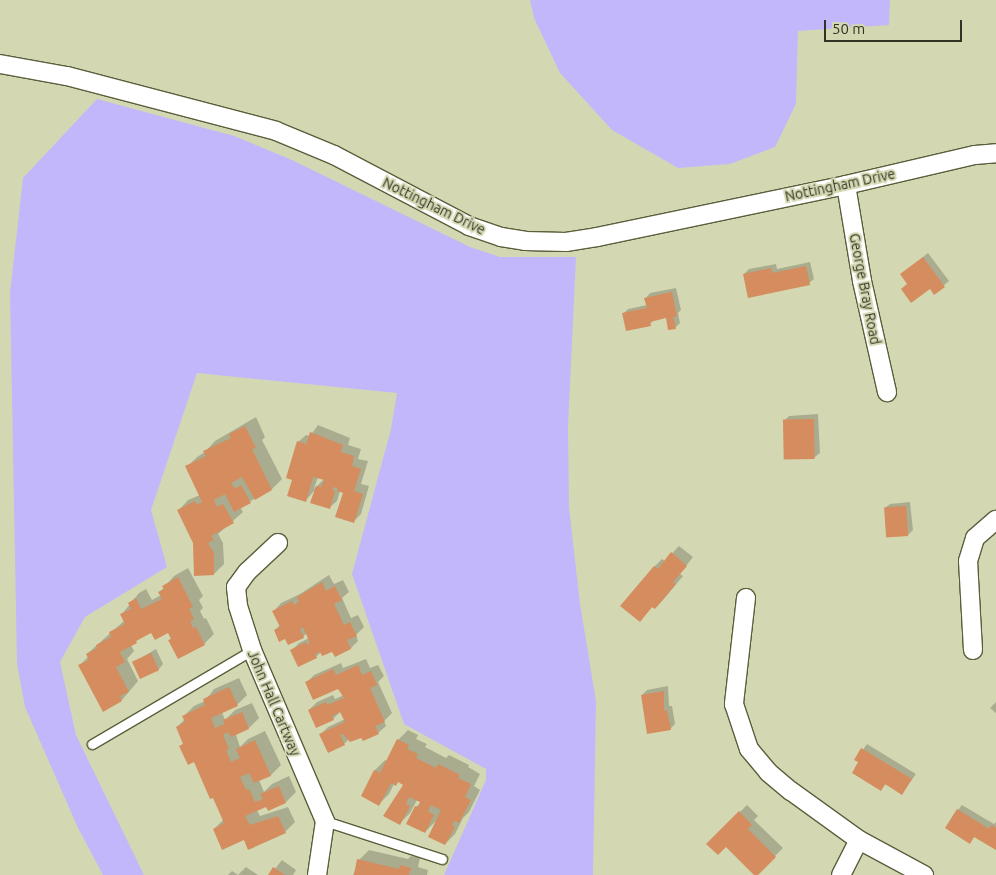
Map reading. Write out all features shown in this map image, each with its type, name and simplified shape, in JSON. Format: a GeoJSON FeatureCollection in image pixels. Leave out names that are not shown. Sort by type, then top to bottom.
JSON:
{"type":"FeatureCollection","features":[{"type":"Feature","properties":{"kind":"street","name":"Nottingham Drive"},"geometry":{"type":"LineString","coordinates":[[0,64],[67,76],[276,131],[334,155],[469,226],[501,237],[525,241],[566,242],[597,237],[846,185],[975,155],[996,153]]}},
{"type":"Feature","properties":{"kind":"street","name":"George Bray Road"},"geometry":{"type":"LineString","coordinates":[[846,185],[862,281],[887,392]]}},
{"type":"Feature","properties":{"kind":"street"},"geometry":{"type":"LineString","coordinates":[[974,650],[968,561],[975,538],[996,520]]}},
{"type":"Feature","properties":{"kind":"street","name":"John Hall Cartway"},"geometry":{"type":"LineString","coordinates":[[278,543],[247,572],[236,587],[238,606],[252,650],[325,821]]}},
{"type":"Feature","properties":{"kind":"street"},"geometry":{"type":"LineString","coordinates":[[746,598],[734,704],[749,750],[768,772],[859,840],[924,875]]}},
{"type":"Feature","properties":{"kind":"street"},"geometry":{"type":"LineString","coordinates":[[317,875],[325,821]]}},
{"type":"Feature","properties":{"kind":"street"},"geometry":{"type":"LineString","coordinates":[[841,875],[859,840]]}},
{"type":"Feature","properties":{"kind":"lane"},"geometry":{"type":"LineString","coordinates":[[92,744],[252,650]]}},
{"type":"Feature","properties":{"kind":"lane"},"geometry":{"type":"LineString","coordinates":[[325,821],[442,860]]}},
{"type":"Feature","properties":{"kind":"shaded area"},"geometry":{"type":"Polygon","coordinates":[[[530,0],[890,0],[889,25],[798,31],[796,104],[775,147],[730,164],[678,168],[612,130],[560,73],[534,18],[530,0]]]}},
{"type":"Feature","properties":{"kind":"shaded area"},"geometry":{"type":"Polygon","coordinates":[[[97,99],[234,136],[292,160],[470,247],[500,257],[576,257],[568,426],[569,507],[580,604],[596,701],[593,875],[444,875],[486,780],[486,769],[404,724],[352,574],[391,429],[397,393],[197,373],[151,510],[167,567],[85,617],[60,662],[76,735],[144,875],[103,875],[78,828],[25,707],[17,664],[10,293],[23,178],[97,99]]]}},
{"type":"Feature","properties":{"kind":"building"},"geometry":{"type":"Polygon","coordinates":[[[923,257],[945,287],[934,295],[930,289],[911,303],[901,289],[907,284],[900,274],[923,257]]]}},
{"type":"Feature","properties":{"kind":"building"},"geometry":{"type":"Polygon","coordinates":[[[806,266],[810,285],[748,298],[743,274],[771,268],[772,273],[806,266]]]}},
{"type":"Feature","properties":{"kind":"building"},"geometry":{"type":"Polygon","coordinates":[[[672,292],[677,316],[673,317],[676,329],[668,330],[666,318],[650,322],[651,326],[626,331],[622,313],[647,308],[644,298],[672,292]]]}},
{"type":"Feature","properties":{"kind":"building"},"geometry":{"type":"Polygon","coordinates":[[[814,419],[815,459],[784,460],[783,420],[814,419]]]}},
{"type":"Feature","properties":{"kind":"building"},"geometry":{"type":"Polygon","coordinates":[[[245,426],[256,448],[252,449],[272,490],[255,500],[242,477],[231,483],[235,489],[241,485],[251,503],[234,512],[225,494],[214,500],[217,507],[223,504],[234,523],[211,536],[214,540],[208,543],[214,553],[214,575],[194,576],[193,543],[177,510],[195,501],[197,505],[202,502],[185,466],[206,456],[203,451],[231,438],[229,434],[245,426]]]}},
{"type":"Feature","properties":{"kind":"building"},"geometry":{"type":"Polygon","coordinates":[[[310,432],[343,445],[341,452],[354,456],[352,466],[361,469],[354,491],[363,494],[354,523],[335,517],[343,493],[337,491],[338,488],[334,487],[332,490],[335,491],[330,509],[310,503],[316,486],[321,487],[324,480],[313,477],[306,502],[287,496],[292,480],[286,478],[297,441],[306,444],[310,432]]]}},
{"type":"Feature","properties":{"kind":"building"},"geometry":{"type":"Polygon","coordinates":[[[906,506],[908,536],[886,537],[884,508],[906,506]]]}},
{"type":"Feature","properties":{"kind":"building"},"geometry":{"type":"Polygon","coordinates":[[[671,552],[687,566],[673,582],[676,584],[655,609],[652,607],[640,622],[620,606],[654,566],[658,569],[671,552]]]}},
{"type":"Feature","properties":{"kind":"building"},"geometry":{"type":"Polygon","coordinates":[[[178,577],[193,607],[189,609],[194,619],[190,621],[193,628],[196,627],[205,645],[178,659],[168,640],[171,639],[168,633],[155,640],[151,633],[136,641],[137,643],[120,652],[125,662],[116,667],[129,692],[120,696],[122,701],[103,712],[78,665],[89,660],[86,654],[97,648],[96,645],[111,637],[109,632],[125,624],[120,614],[131,609],[128,603],[136,598],[141,609],[162,599],[158,592],[164,589],[162,586],[178,577]]]}},
{"type":"Feature","properties":{"kind":"building"},"geometry":{"type":"Polygon","coordinates":[[[322,582],[326,591],[335,586],[342,600],[334,604],[344,625],[350,622],[357,636],[347,640],[351,649],[335,657],[332,652],[322,656],[320,652],[315,654],[317,658],[298,667],[290,650],[306,642],[307,645],[310,643],[303,627],[300,629],[304,638],[288,645],[285,639],[279,642],[274,630],[280,627],[272,611],[292,601],[294,605],[299,602],[297,597],[322,582]]]}},
{"type":"Feature","properties":{"kind":"building"},"geometry":{"type":"Polygon","coordinates":[[[151,653],[159,670],[140,679],[132,662],[151,653]]]}},
{"type":"Feature","properties":{"kind":"building"},"geometry":{"type":"Polygon","coordinates":[[[358,665],[362,675],[371,671],[377,685],[370,688],[385,722],[375,726],[379,734],[363,741],[361,738],[350,742],[343,734],[340,735],[345,745],[328,753],[319,734],[345,722],[340,712],[332,716],[334,720],[316,728],[308,710],[326,702],[327,705],[344,698],[338,689],[313,700],[305,682],[333,669],[336,675],[358,665]]]}},
{"type":"Feature","properties":{"kind":"building"},"geometry":{"type":"Polygon","coordinates":[[[229,687],[238,706],[211,718],[215,728],[225,724],[223,720],[242,712],[249,729],[231,737],[228,732],[223,735],[229,749],[226,750],[231,762],[240,758],[236,749],[255,740],[271,776],[254,783],[249,773],[240,777],[246,790],[249,789],[255,802],[263,799],[260,794],[279,786],[286,803],[268,811],[266,807],[245,816],[250,825],[278,816],[286,833],[248,850],[244,840],[222,850],[213,829],[224,823],[213,798],[210,799],[194,762],[188,765],[179,746],[183,744],[176,727],[185,722],[182,716],[205,705],[203,699],[229,687]]]}},
{"type":"Feature","properties":{"kind":"building"},"geometry":{"type":"Polygon","coordinates":[[[664,691],[664,711],[667,710],[671,730],[647,734],[641,695],[664,691]]]}},
{"type":"Feature","properties":{"kind":"building"},"geometry":{"type":"Polygon","coordinates":[[[397,739],[409,745],[407,749],[418,754],[416,758],[436,768],[438,764],[460,775],[458,778],[471,784],[465,797],[471,800],[459,823],[454,821],[452,825],[455,827],[445,845],[428,837],[441,810],[431,805],[428,811],[434,815],[425,833],[406,824],[415,806],[418,807],[420,802],[409,797],[406,804],[410,806],[400,825],[383,816],[403,785],[398,782],[396,786],[391,783],[379,806],[361,796],[374,770],[380,773],[397,739]]]}},
{"type":"Feature","properties":{"kind":"building"},"geometry":{"type":"Polygon","coordinates":[[[861,748],[912,779],[902,795],[885,784],[881,791],[852,773],[858,762],[854,760],[861,748]]]}},
{"type":"Feature","properties":{"kind":"building"},"geometry":{"type":"Polygon","coordinates":[[[957,809],[989,829],[992,825],[996,828],[996,850],[974,837],[970,844],[945,828],[957,809]]]}},
{"type":"Feature","properties":{"kind":"building"},"geometry":{"type":"Polygon","coordinates":[[[739,811],[752,825],[748,829],[776,857],[758,875],[754,875],[726,847],[718,855],[706,844],[739,811]]]}},
{"type":"Feature","properties":{"kind":"building"},"geometry":{"type":"Polygon","coordinates":[[[357,859],[399,869],[400,865],[411,868],[409,875],[354,875],[357,859]]]}},
{"type":"Feature","properties":{"kind":"building"},"geometry":{"type":"Polygon","coordinates":[[[273,867],[285,875],[268,875],[273,867]]]}}]}
